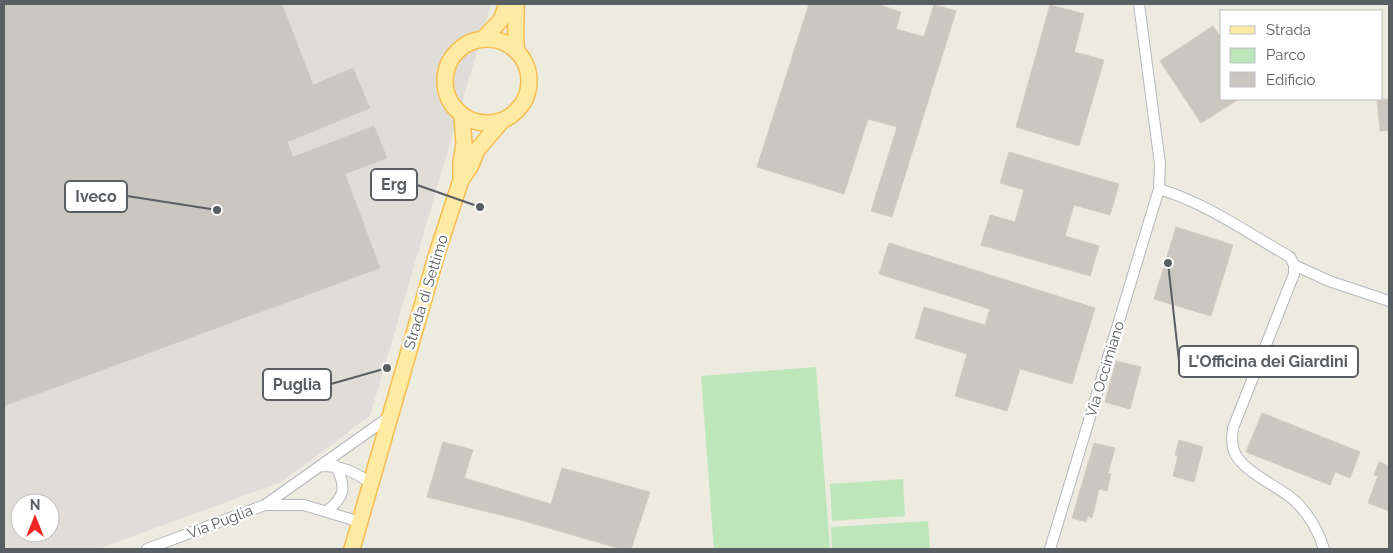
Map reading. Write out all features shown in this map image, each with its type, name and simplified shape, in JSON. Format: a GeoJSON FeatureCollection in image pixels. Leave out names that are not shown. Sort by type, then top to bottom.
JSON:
{"type":"FeatureCollection","features":[{"type":"Feature","properties":{"kind":"main road"},"geometry":{"type":"LineString","coordinates":[[484,38],[501,20],[505,9],[510,4]]}},
{"type":"Feature","properties":{"kind":"main road"},"geometry":{"type":"LineString","coordinates":[[516,4],[517,16],[514,31],[517,52]]}},
{"type":"Feature","properties":{"kind":"main road"},"geometry":{"type":"LineString","coordinates":[[484,38],[501,41],[517,52],[523,59],[529,72],[529,87],[525,100],[516,112],[501,122],[487,124],[474,122],[462,116],[453,108],[447,96],[444,83],[446,70],[452,57],[461,47],[484,38]]}},
{"type":"Feature","properties":{"kind":"main road","name":"Strada di Settimo"},"geometry":{"type":"LineString","coordinates":[[461,180],[460,163],[464,144],[462,116]]}},
{"type":"Feature","properties":{"kind":"main road","name":"Strada di Settimo"},"geometry":{"type":"LineString","coordinates":[[352,549],[438,250],[461,180],[470,167],[477,150],[501,122]]}},
{"type":"Feature","properties":{"kind":"street","name":"Via Occimiano"},"geometry":{"type":"LineString","coordinates":[[1050,549],[1159,189],[1160,164],[1139,4]]}},
{"type":"Feature","properties":{"kind":"street"},"geometry":{"type":"LineString","coordinates":[[1159,189],[1179,195],[1203,207],[1290,257],[1294,265],[1294,274],[1233,428],[1232,441],[1234,452],[1242,462],[1292,498],[1301,508],[1312,522],[1324,549]]}},
{"type":"Feature","properties":{"kind":"street"},"geometry":{"type":"LineString","coordinates":[[1294,265],[1329,281],[1389,301]]}},
{"type":"Feature","properties":{"kind":"street","name":"Via Puglia"},"geometry":{"type":"LineString","coordinates":[[147,549],[265,505],[389,417]]}},
{"type":"Feature","properties":{"kind":"street"},"geometry":{"type":"LineString","coordinates":[[321,466],[336,466],[348,469],[371,483]]}},
{"type":"Feature","properties":{"kind":"street"},"geometry":{"type":"LineString","coordinates":[[327,512],[338,503],[343,490],[342,478],[336,466]]}},
{"type":"Feature","properties":{"kind":"street","name":"Via Puglia"},"geometry":{"type":"LineString","coordinates":[[265,505],[304,505],[360,522]]}},
{"type":"Feature","properties":{"kind":"shaded area"},"geometry":{"type":"Polygon","coordinates":[[[4,4],[491,4],[370,416],[281,482],[98,549],[4,549],[4,4]]]}},
{"type":"Feature","properties":{"kind":"green space"},"geometry":{"type":"Polygon","coordinates":[[[816,367],[830,549],[714,549],[701,376],[816,367]]]}},
{"type":"Feature","properties":{"kind":"green space"},"geometry":{"type":"Polygon","coordinates":[[[903,479],[905,516],[832,521],[830,484],[903,479]]]}},
{"type":"Feature","properties":{"kind":"green space"},"geometry":{"type":"Polygon","coordinates":[[[928,521],[930,549],[832,549],[831,527],[928,521]]]}},
{"type":"Feature","properties":{"kind":"building"},"geometry":{"type":"Polygon","coordinates":[[[4,4],[282,4],[313,85],[353,68],[370,108],[287,142],[293,157],[374,126],[387,158],[345,174],[380,268],[4,406],[4,4]]]}},
{"type":"Feature","properties":{"kind":"building"},"geometry":{"type":"Polygon","coordinates":[[[809,4],[876,4],[901,12],[896,29],[924,37],[934,5],[956,11],[892,217],[871,211],[897,127],[868,119],[844,194],[757,167],[809,4]]]}},
{"type":"Feature","properties":{"kind":"building"},"geometry":{"type":"Polygon","coordinates":[[[1050,5],[1084,14],[1074,52],[1104,60],[1079,146],[1016,127],[1050,5]]]}},
{"type":"Feature","properties":{"kind":"building"},"geometry":{"type":"Polygon","coordinates":[[[1213,26],[1220,36],[1220,100],[1237,100],[1201,123],[1160,61],[1213,26]]]}},
{"type":"Feature","properties":{"kind":"building"},"geometry":{"type":"Polygon","coordinates":[[[1389,99],[1389,130],[1380,131],[1377,100],[1389,99]]]}},
{"type":"Feature","properties":{"kind":"building"},"geometry":{"type":"Polygon","coordinates":[[[1009,152],[1119,184],[1110,215],[1074,205],[1065,236],[1099,246],[1090,276],[981,245],[990,215],[1015,222],[1024,190],[1000,183],[1009,152]]]}},
{"type":"Feature","properties":{"kind":"building"},"geometry":{"type":"Polygon","coordinates":[[[1176,227],[1233,245],[1211,316],[1154,299],[1176,227]]]}},
{"type":"Feature","properties":{"kind":"building"},"geometry":{"type":"Polygon","coordinates":[[[889,243],[1095,308],[1072,384],[1020,369],[1007,411],[955,396],[967,354],[915,338],[924,307],[985,325],[990,309],[879,274],[889,243]]]}},
{"type":"Feature","properties":{"kind":"building"},"geometry":{"type":"Polygon","coordinates":[[[1116,361],[1141,367],[1130,409],[1105,402],[1116,361]]]}},
{"type":"Feature","properties":{"kind":"building"},"geometry":{"type":"Polygon","coordinates":[[[1262,413],[1360,452],[1350,478],[1335,472],[1330,485],[1246,452],[1262,413]]]}},
{"type":"Feature","properties":{"kind":"building"},"geometry":{"type":"Polygon","coordinates":[[[1179,440],[1203,447],[1194,482],[1173,476],[1178,456],[1175,455],[1179,440]]]}},
{"type":"Feature","properties":{"kind":"building"},"geometry":{"type":"Polygon","coordinates":[[[443,442],[473,450],[464,478],[551,504],[562,468],[650,492],[631,549],[621,549],[517,519],[427,497],[443,442]]]}},
{"type":"Feature","properties":{"kind":"building"},"geometry":{"type":"Polygon","coordinates":[[[1094,443],[1115,448],[1108,473],[1111,474],[1107,491],[1099,489],[1092,518],[1088,516],[1086,522],[1072,518],[1094,443]]]}},
{"type":"Feature","properties":{"kind":"building"},"geometry":{"type":"Polygon","coordinates":[[[1379,462],[1389,466],[1389,511],[1368,503],[1378,476],[1374,475],[1379,462]]]}},
{"type":"Feature","properties":{"kind":"place","name":"Erg"},"geometry":{"type":"Point","coordinates":[480,207]}},
{"type":"Feature","properties":{"kind":"place","name":"Iveco"},"geometry":{"type":"Point","coordinates":[217,210]}},
{"type":"Feature","properties":{"kind":"place","name":"L'Officina dei Giardini"},"geometry":{"type":"Point","coordinates":[1168,263]}},
{"type":"Feature","properties":{"kind":"place","name":"Puglia"},"geometry":{"type":"Point","coordinates":[387,368]}}]}
